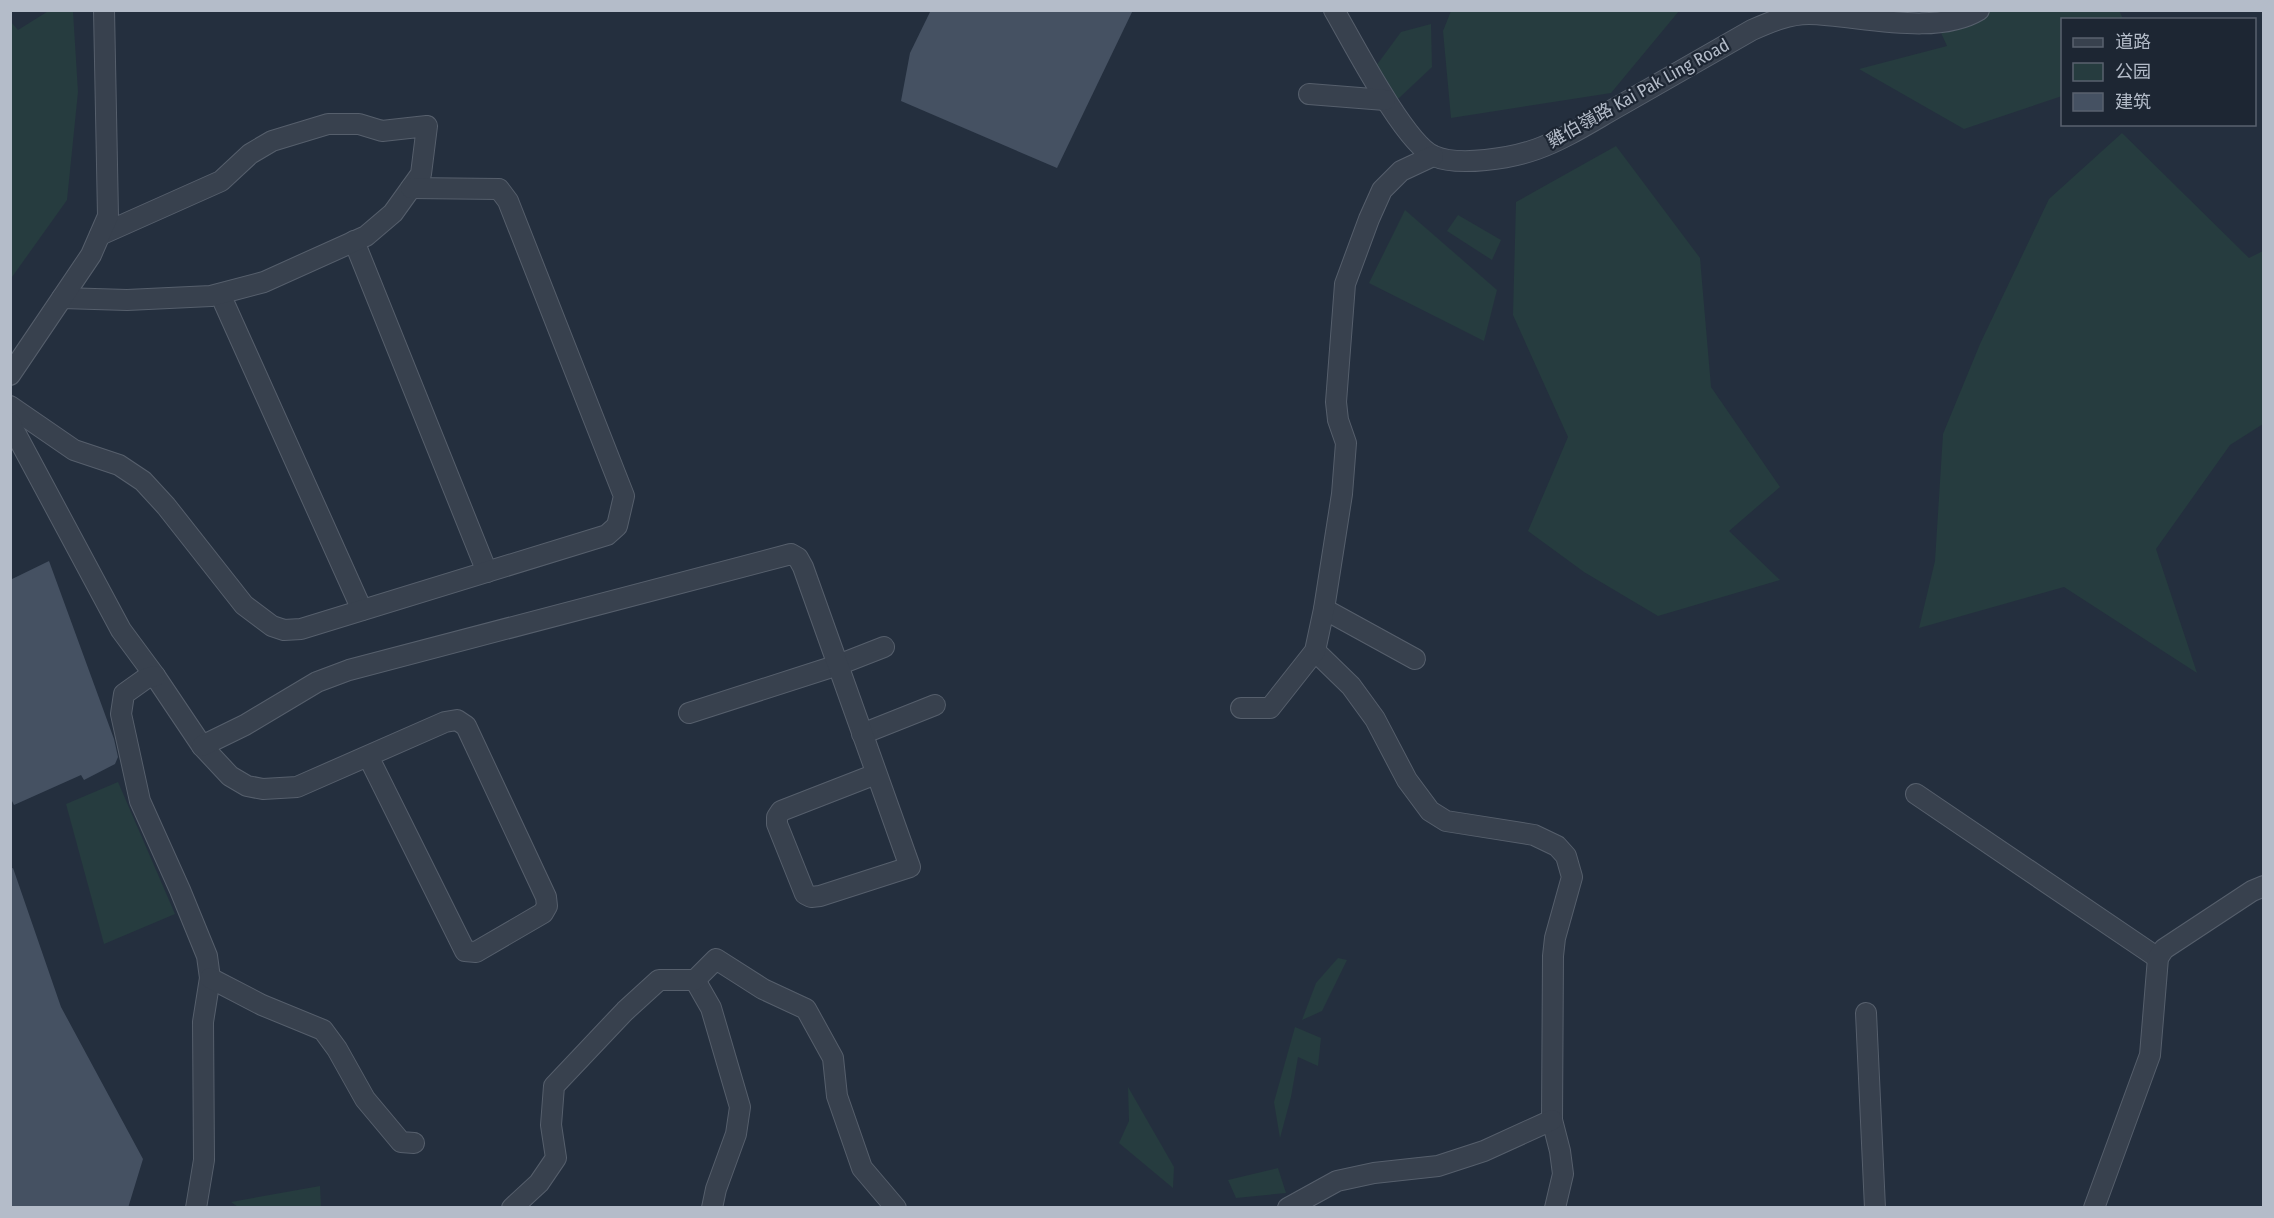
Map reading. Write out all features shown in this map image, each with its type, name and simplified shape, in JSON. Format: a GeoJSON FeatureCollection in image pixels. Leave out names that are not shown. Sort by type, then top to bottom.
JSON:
{"type":"FeatureCollection","features":[{"type":"Feature","properties":{"kind":"street"},"geometry":{"type":"LineString","coordinates":[[10,375],[91,255],[108,216],[104,10]]}},
{"type":"Feature","properties":{"kind":"street"},"geometry":{"type":"LineString","coordinates":[[1241,708],[1270,708],[1315,651],[1342,494],[1346,443],[1338,420],[1336,402],[1345,284],[1382,190],[1401,171],[1433,156],[1416,141],[1385,100],[1334,10]]}},
{"type":"Feature","properties":{"kind":"street","name":"雞伯嶺路 Kai Pak Ling Road"},"geometry":{"type":"LineString","coordinates":[[1433,156],[1456,160],[1478,160],[1537,149],[1576,131],[1752,30],[1776,19],[1808,14],[1898,23],[1942,22],[1979,10]]}},
{"type":"Feature","properties":{"kind":"street"},"geometry":{"type":"LineString","coordinates":[[1309,94],[1385,100]]}},
{"type":"Feature","properties":{"kind":"street"},"geometry":{"type":"LineString","coordinates":[[62,298],[127,300],[211,296],[264,282],[366,236],[393,213],[421,174],[428,126],[382,131],[359,124],[328,124],[272,141],[250,154],[221,181],[100,235]]}},
{"type":"Feature","properties":{"kind":"street"},"geometry":{"type":"LineString","coordinates":[[10,406],[74,450],[119,465],[143,481],[166,506],[244,605],[273,626],[285,630],[301,629],[607,534],[617,526],[624,496],[508,201],[499,189],[411,188]]}},
{"type":"Feature","properties":{"kind":"street"},"geometry":{"type":"LineString","coordinates":[[354,241],[487,572]]}},
{"type":"Feature","properties":{"kind":"street"},"geometry":{"type":"LineString","coordinates":[[220,294],[362,610]]}},
{"type":"Feature","properties":{"kind":"street"},"geometry":{"type":"LineString","coordinates":[[10,423],[121,630],[202,746],[230,776],[247,786],[263,789],[297,787],[445,722],[457,720],[466,726],[546,897],[548,906],[543,913],[476,952],[465,951],[368,756]]}},
{"type":"Feature","properties":{"kind":"street"},"geometry":{"type":"LineString","coordinates":[[202,746],[317,682],[349,670],[791,554],[798,558],[803,567],[910,867],[820,896],[811,897],[805,894],[777,824],[777,817],[781,811],[876,774]]}},
{"type":"Feature","properties":{"kind":"street"},"geometry":{"type":"LineString","coordinates":[[1324,609],[1415,659]]}},
{"type":"Feature","properties":{"kind":"street"},"geometry":{"type":"LineString","coordinates":[[689,714],[838,665],[884,647]]}},
{"type":"Feature","properties":{"kind":"street"},"geometry":{"type":"LineString","coordinates":[[1315,651],[1351,686],[1375,719],[1407,780],[1430,811],[1446,821],[1534,835],[1557,846],[1566,856],[1572,878],[1552,956],[1552,1120],[1563,1174],[1555,1208]]}},
{"type":"Feature","properties":{"kind":"street"},"geometry":{"type":"LineString","coordinates":[[155,676],[145,679],[124,694],[121,714],[140,801],[207,956],[210,978],[203,1022],[204,1160],[196,1208]]}},
{"type":"Feature","properties":{"kind":"street"},"geometry":{"type":"LineString","coordinates":[[862,734],[935,705]]}},
{"type":"Feature","properties":{"kind":"street"},"geometry":{"type":"LineString","coordinates":[[1916,794],[2158,958]]}},
{"type":"Feature","properties":{"kind":"street"},"geometry":{"type":"LineString","coordinates":[[2094,1208],[2150,1055],[2158,958],[2164,949],[2252,891],[2264,886]]}},
{"type":"Feature","properties":{"kind":"street"},"geometry":{"type":"LineString","coordinates":[[512,1208],[539,1183],[556,1158],[551,1125],[554,1086],[625,1011],[659,980],[695,980],[716,959],[763,989],[806,1009],[833,1058],[837,1096],[862,1168],[896,1208]]}},
{"type":"Feature","properties":{"kind":"street"},"geometry":{"type":"LineString","coordinates":[[210,978],[262,1005],[323,1030],[337,1049],[365,1099],[387,1127],[401,1142],[414,1143]]}},
{"type":"Feature","properties":{"kind":"street"},"geometry":{"type":"LineString","coordinates":[[695,980],[711,1008],[740,1107],[736,1134],[716,1189],[712,1208]]}},
{"type":"Feature","properties":{"kind":"street"},"geometry":{"type":"LineString","coordinates":[[1866,1013],[1875,1208]]}},
{"type":"Feature","properties":{"kind":"street"},"geometry":{"type":"LineString","coordinates":[[1288,1208],[1337,1181],[1374,1173],[1438,1166],[1484,1151],[1552,1120]]}},
{"type":"Feature","properties":{"kind":"green space"},"geometry":{"type":"Polygon","coordinates":[[[50,10],[73,11],[78,92],[67,200],[12,277],[11,22],[18,30],[50,10]]]}},
{"type":"Feature","properties":{"kind":"green space"},"geometry":{"type":"Polygon","coordinates":[[[1451,10],[1679,11],[1611,93],[1451,118],[1443,31],[1451,10]]]}},
{"type":"Feature","properties":{"kind":"green space"},"geometry":{"type":"Polygon","coordinates":[[[2119,10],[2123,18],[2061,18],[2061,96],[1964,129],[1859,69],[1947,46],[1931,11],[2119,10]]]}},
{"type":"Feature","properties":{"kind":"green space"},"geometry":{"type":"Polygon","coordinates":[[[1431,24],[1432,67],[1398,99],[1376,66],[1401,32],[1431,24]]]}},
{"type":"Feature","properties":{"kind":"green space"},"geometry":{"type":"Polygon","coordinates":[[[2122,133],[2249,258],[2263,251],[2263,424],[2230,445],[2156,549],[2197,673],[2064,587],[1919,628],[1935,561],[1943,434],[1980,344],[2049,199],[2122,133]]]}},
{"type":"Feature","properties":{"kind":"green space"},"geometry":{"type":"Polygon","coordinates":[[[1616,146],[1700,258],[1711,387],[1780,487],[1729,531],[1780,580],[1658,616],[1584,572],[1528,531],[1568,437],[1513,315],[1516,202],[1616,146]]]}},
{"type":"Feature","properties":{"kind":"green space"},"geometry":{"type":"Polygon","coordinates":[[[1405,210],[1497,290],[1484,341],[1369,283],[1405,210]]]}},
{"type":"Feature","properties":{"kind":"green space"},"geometry":{"type":"Polygon","coordinates":[[[1458,215],[1501,240],[1492,260],[1447,231],[1458,215]]]}},
{"type":"Feature","properties":{"kind":"green space"},"geometry":{"type":"Polygon","coordinates":[[[118,782],[175,914],[104,944],[66,804],[118,782]]]}},
{"type":"Feature","properties":{"kind":"green space"},"geometry":{"type":"Polygon","coordinates":[[[1338,958],[1347,960],[1322,1011],[1302,1020],[1316,983],[1338,958]]]}},
{"type":"Feature","properties":{"kind":"green space"},"geometry":{"type":"Polygon","coordinates":[[[1295,1027],[1321,1038],[1318,1066],[1298,1057],[1291,1097],[1280,1138],[1274,1102],[1295,1027]]]}},
{"type":"Feature","properties":{"kind":"green space"},"geometry":{"type":"Polygon","coordinates":[[[1128,1087],[1174,1167],[1173,1188],[1119,1143],[1129,1121],[1128,1087]]]}},
{"type":"Feature","properties":{"kind":"green space"},"geometry":{"type":"Polygon","coordinates":[[[1278,1168],[1286,1193],[1236,1198],[1228,1180],[1278,1168]]]}},
{"type":"Feature","properties":{"kind":"green space"},"geometry":{"type":"Polygon","coordinates":[[[320,1186],[321,1207],[238,1207],[231,1202],[320,1186]]]}},
{"type":"Feature","properties":{"kind":"building"},"geometry":{"type":"Polygon","coordinates":[[[931,10],[1133,10],[1057,168],[901,101],[910,53],[931,10]]]}},
{"type":"Feature","properties":{"kind":"building"},"geometry":{"type":"Polygon","coordinates":[[[49,561],[114,739],[118,757],[115,764],[84,780],[81,775],[14,805],[10,797],[10,580],[49,561]]]}},
{"type":"Feature","properties":{"kind":"building"},"geometry":{"type":"Polygon","coordinates":[[[13,868],[61,1007],[143,1159],[128,1208],[10,1208],[10,869],[13,868]]]}}]}
